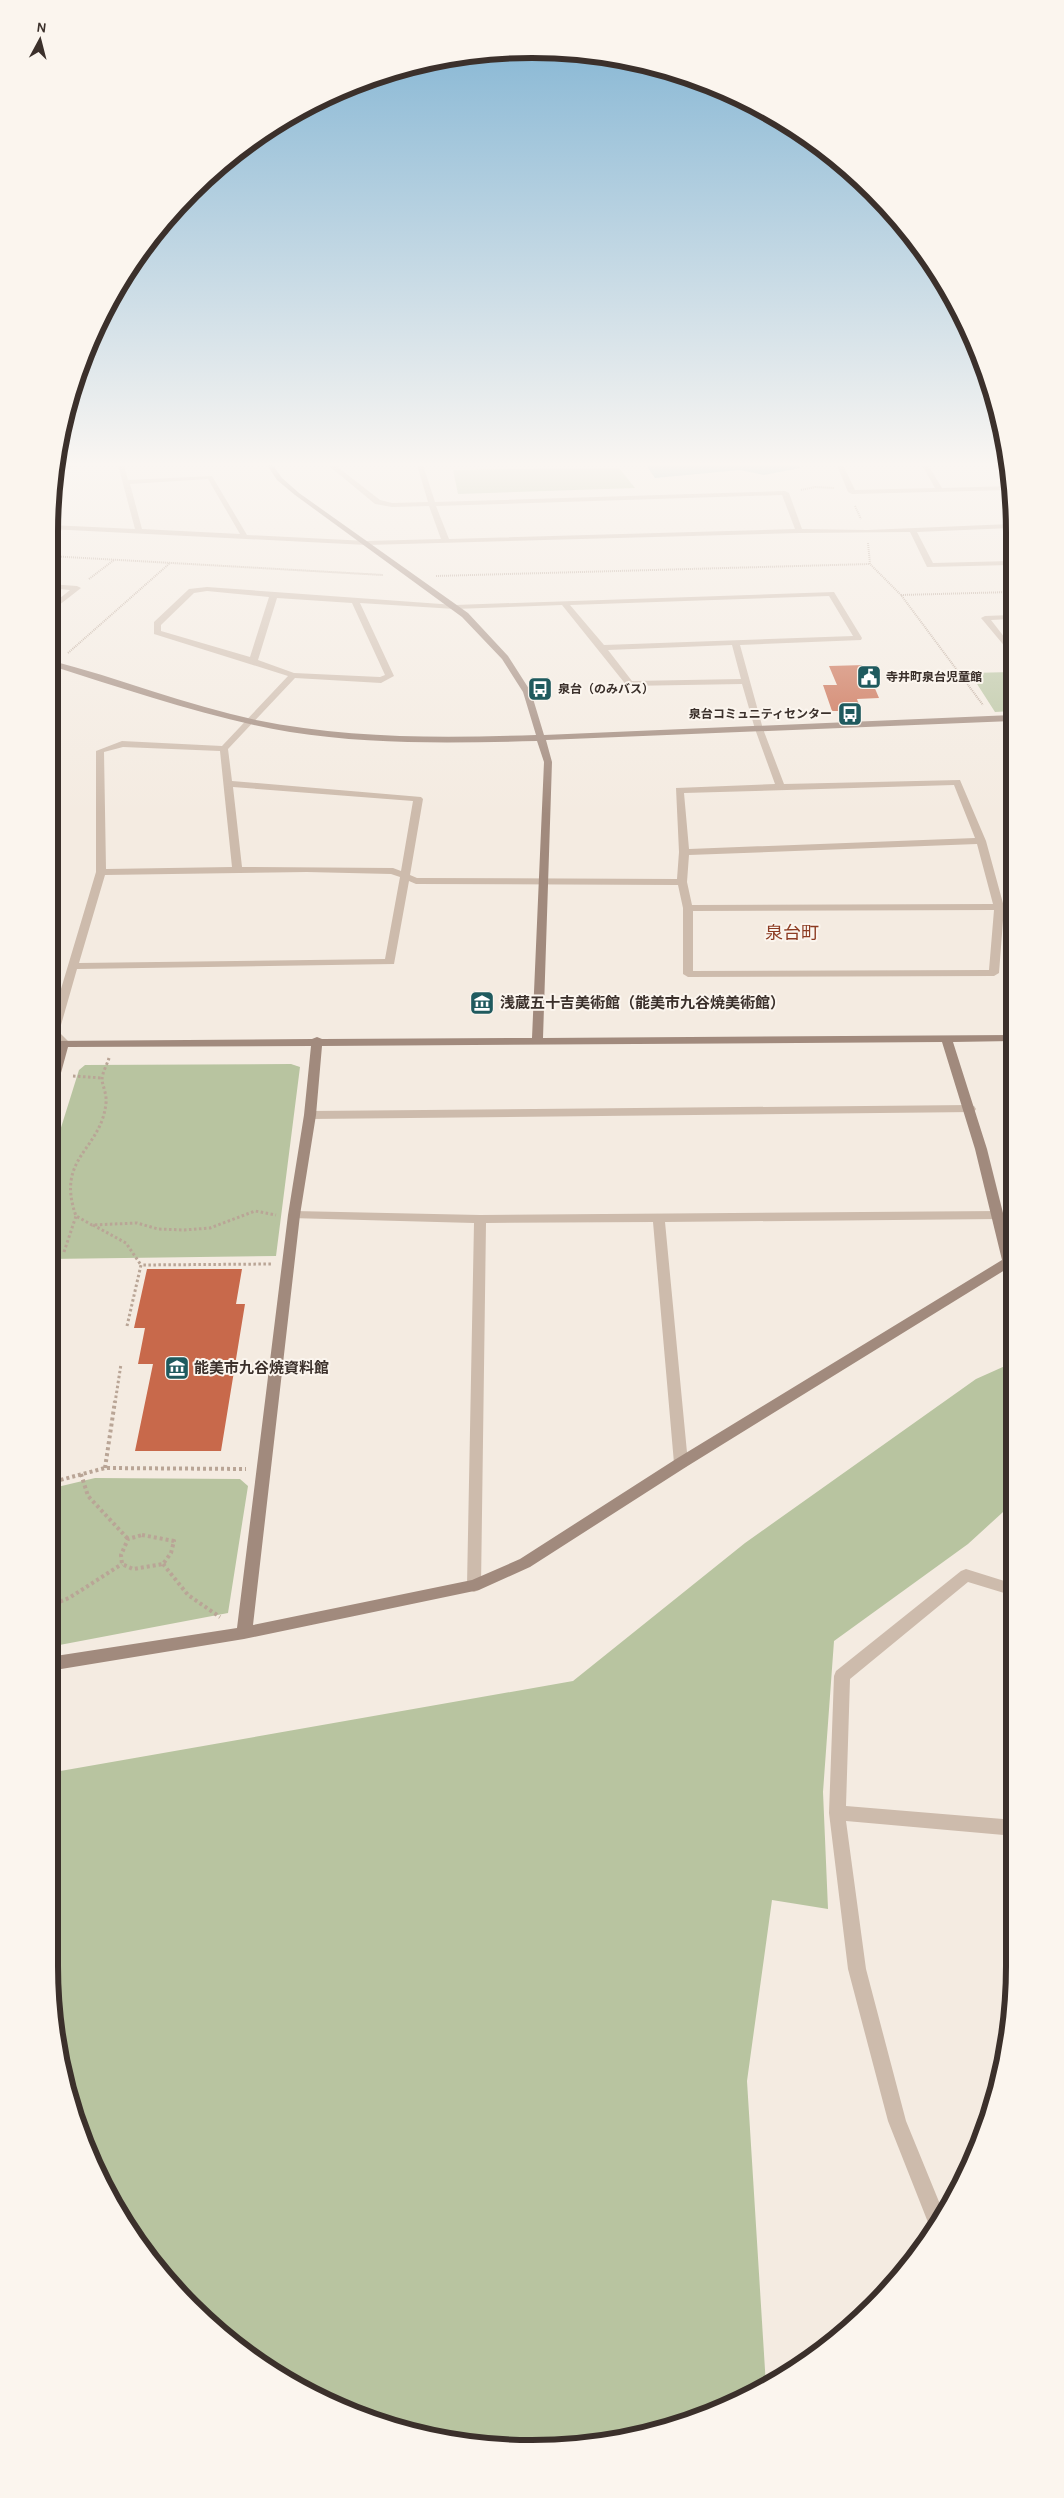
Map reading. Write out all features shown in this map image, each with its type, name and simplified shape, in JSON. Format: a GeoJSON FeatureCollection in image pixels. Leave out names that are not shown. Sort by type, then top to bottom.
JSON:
{"type":"FeatureCollection","features":[{"type":"Feature","properties":{"kind":"street"},"geometry":{"type":"LineString","coordinates":[[420,582],[455,607],[487,636],[515,672],[527,692],[548,762],[537,1039]]}},
{"type":"Feature","properties":{"kind":"street"},"geometry":{"type":"LineString","coordinates":[[58,587],[77,588]]}},
{"type":"Feature","properties":{"kind":"street"},"geometry":{"type":"LineString","coordinates":[[58,604],[77,588]]}},
{"type":"Feature","properties":{"kind":"street"},"geometry":{"type":"LineString","coordinates":[[355,600],[390,676],[381,680],[293,675],[157,632],[157,624],[192,591],[207,589],[455,607],[831,594],[858,638],[602,648]]}},
{"type":"Feature","properties":{"kind":"street"},"geometry":{"type":"LineString","coordinates":[[253,661],[274,595]]}},
{"type":"Feature","properties":{"kind":"street"},"geometry":{"type":"LineString","coordinates":[[564,603],[630,684],[746,682]]}},
{"type":"Feature","properties":{"kind":"street"},"geometry":{"type":"LineString","coordinates":[[1006,617],[985,618],[1006,645]]}},
{"type":"Feature","properties":{"kind":"street"},"geometry":{"type":"LineString","coordinates":[[735,643],[759,729],[780,786]]}},
{"type":"Feature","properties":{"kind":"street"},"geometry":{"type":"LineString","coordinates":[[58,666],[197,709],[251,722],[326,734],[412,740],[541,738],[1006,718]]}},
{"type":"Feature","properties":{"kind":"street"},"geometry":{"type":"LineString","coordinates":[[58,1017],[101,872],[100,751],[122,744],[224,749],[293,675]]}},
{"type":"Feature","properties":{"kind":"street"},"geometry":{"type":"LineString","coordinates":[[224,749],[230,784],[237,870]]}},
{"type":"Feature","properties":{"kind":"street"},"geometry":{"type":"LineString","coordinates":[[957,782],[981,842],[1000,907],[994,973],[688,974],[688,908],[682,882],[684,852],[679,790],[780,786],[957,782]]}},
{"type":"Feature","properties":{"kind":"street"},"geometry":{"type":"LineString","coordinates":[[74,966],[390,962],[418,799],[230,784]]}},
{"type":"Feature","properties":{"kind":"street"},"geometry":{"type":"LineString","coordinates":[[684,852],[981,842]]}},
{"type":"Feature","properties":{"kind":"street"},"geometry":{"type":"LineString","coordinates":[[101,872],[237,870],[393,871],[416,881],[682,882]]}},
{"type":"Feature","properties":{"kind":"street"},"geometry":{"type":"LineString","coordinates":[[688,908],[1000,907]]}},
{"type":"Feature","properties":{"kind":"street"},"geometry":{"type":"LineString","coordinates":[[58,1038],[64,1043]]}},
{"type":"Feature","properties":{"kind":"street"},"geometry":{"type":"LineString","coordinates":[[947,1038],[970,1109],[1006,1242]]}},
{"type":"Feature","properties":{"kind":"street"},"geometry":{"type":"LineString","coordinates":[[58,1043],[317,1040],[1006,1038]]}},
{"type":"Feature","properties":{"kind":"street"},"geometry":{"type":"LineString","coordinates":[[244,1633],[294,1215],[310,1115],[317,1040]]}},
{"type":"Feature","properties":{"kind":"street"},"geometry":{"type":"LineString","coordinates":[[58,1063],[64,1043]]}},
{"type":"Feature","properties":{"kind":"street"},"geometry":{"type":"LineString","coordinates":[[310,1115],[970,1109]]}},
{"type":"Feature","properties":{"kind":"street"},"geometry":{"type":"LineString","coordinates":[[294,1215],[480,1219],[999,1215]]}},
{"type":"Feature","properties":{"kind":"street"},"geometry":{"type":"LineString","coordinates":[[659,1218],[681,1463]]}},
{"type":"Feature","properties":{"kind":"street"},"geometry":{"type":"LineString","coordinates":[[474,1586],[480,1219]]}},
{"type":"Feature","properties":{"kind":"street"},"geometry":{"type":"LineString","coordinates":[[58,1663],[244,1633],[474,1586],[525,1563],[681,1463],[1006,1265]]}},
{"type":"Feature","properties":{"kind":"street"},"geometry":{"type":"LineString","coordinates":[[935,2216],[897,2121],[857,1969],[837,1813],[842,1676],[966,1575],[1006,1588]]}},
{"type":"Feature","properties":{"kind":"street"},"geometry":{"type":"LineString","coordinates":[[837,1813],[1006,1827]]}},
{"type":"Feature","properties":{"kind":"path"},"geometry":{"type":"LineString","coordinates":[[77,588],[85,582]]}},
{"type":"Feature","properties":{"kind":"path"},"geometry":{"type":"LineString","coordinates":[[58,660],[150,582]]}},
{"type":"Feature","properties":{"kind":"path"},"geometry":{"type":"LineString","coordinates":[[888,582],[901,595],[988,712],[1001,718]]}},
{"type":"Feature","properties":{"kind":"path"},"geometry":{"type":"LineString","coordinates":[[901,595],[1006,592]]}},
{"type":"Feature","properties":{"kind":"path"},"geometry":{"type":"LineString","coordinates":[[64,1252],[76,1216],[70,1199],[71,1173],[99,1127],[106,1102],[102,1078],[114,1043]]}},
{"type":"Feature","properties":{"kind":"path"},"geometry":{"type":"LineString","coordinates":[[58,1076],[102,1078]]}},
{"type":"Feature","properties":{"kind":"path"},"geometry":{"type":"LineString","coordinates":[[92,1224],[137,1223],[158,1229],[184,1230],[210,1228],[226,1224],[255,1211],[274,1215],[294,1215]]}},
{"type":"Feature","properties":{"kind":"path"},"geometry":{"type":"LineString","coordinates":[[76,1216],[126,1243],[141,1265],[127,1326]]}},
{"type":"Feature","properties":{"kind":"path"},"geometry":{"type":"LineString","coordinates":[[141,1265],[288,1264]]}},
{"type":"Feature","properties":{"kind":"path"},"geometry":{"type":"LineString","coordinates":[[105,1468],[121,1364]]}},
{"type":"Feature","properties":{"kind":"path"},"geometry":{"type":"LineString","coordinates":[[58,1480],[105,1468],[264,1469]]}},
{"type":"Feature","properties":{"kind":"path"},"geometry":{"type":"LineString","coordinates":[[80,1474],[88,1496],[128,1539]]}},
{"type":"Feature","properties":{"kind":"path"},"geometry":{"type":"LineString","coordinates":[[142,1534],[174,1541],[171,1552],[163,1564],[133,1569],[122,1564],[121,1555],[128,1539],[142,1534]]}},
{"type":"Feature","properties":{"kind":"path"},"geometry":{"type":"LineString","coordinates":[[58,1602],[69,1598],[122,1564]]}},
{"type":"Feature","properties":{"kind":"path"},"geometry":{"type":"LineString","coordinates":[[163,1564],[174,1582],[191,1600],[244,1633]]}},
{"type":"Feature","properties":{"kind":"green space"},"geometry":{"type":"Polygon","coordinates":[[[1006,672],[1006,711],[995,712],[970,673],[1006,672]]]}},
{"type":"Feature","properties":{"kind":"green space"},"geometry":{"type":"Polygon","coordinates":[[[291,1064],[300,1067],[276,1256],[58,1259],[58,1137],[79,1070],[85,1065],[291,1064]]]}},
{"type":"Feature","properties":{"kind":"green space"},"geometry":{"type":"Polygon","coordinates":[[[1006,1366],[1006,1509],[968,1544],[834,1641],[823,1792],[828,1909],[772,1900],[747,2081],[766,2379],[742,2392],[685,2415],[625,2431],[563,2439],[501,2439],[439,2431],[379,2415],[322,2392],[268,2361],[219,2323],[196,2302],[156,2255],[137,2230],[106,2176],[83,2119],[67,2059],[59,1997],[58,1771],[573,1681],[745,1543],[976,1379],[1006,1366]]]}},
{"type":"Feature","properties":{"kind":"green space"},"geometry":{"type":"Polygon","coordinates":[[[95,1478],[240,1479],[248,1486],[228,1613],[58,1645],[58,1487],[95,1478]]]}},
{"type":"Feature","properties":{"kind":"building"},"geometry":{"type":"Polygon","coordinates":[[[865,665],[879,698],[857,699],[861,711],[832,711],[823,685],[837,685],[829,666],[865,665]]]}},
{"type":"Feature","properties":{"kind":"building"},"geometry":{"type":"Polygon","coordinates":[[[147,1269],[242,1269],[236,1304],[245,1304],[221,1451],[135,1451],[153,1364],[138,1364],[145,1328],[134,1328],[147,1269]]]}},
{"type":"Feature","properties":{"kind":"place","name":"寺井町泉台児童館"},"geometry":{"type":"Point","coordinates":[869,677]}},
{"type":"Feature","properties":{"kind":"place","name":"泉台（のみバス）"},"geometry":{"type":"Point","coordinates":[540,689]}},
{"type":"Feature","properties":{"kind":"place","name":"泉台コミュニティセンター"},"geometry":{"type":"Point","coordinates":[850,714]}},
{"type":"Feature","properties":{"kind":"place","name":"浅蔵五十吉美術館（能美市九谷焼美術館）"},"geometry":{"type":"Point","coordinates":[482,1003]}},
{"type":"Feature","properties":{"kind":"place","name":"能美市九谷焼資料館"},"geometry":{"type":"Point","coordinates":[177,1368]}},
{"type":"Feature","properties":{"kind":"district","name":"泉台町"},"geometry":{"type":"Point","coordinates":[792,933]}}]}
